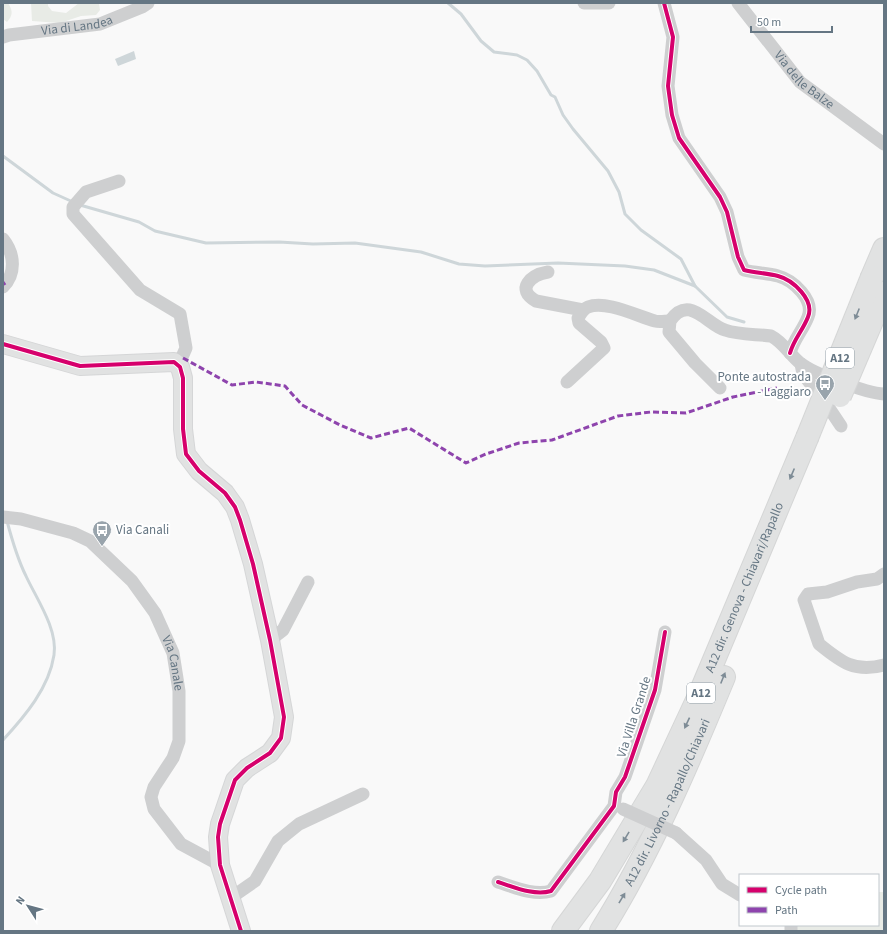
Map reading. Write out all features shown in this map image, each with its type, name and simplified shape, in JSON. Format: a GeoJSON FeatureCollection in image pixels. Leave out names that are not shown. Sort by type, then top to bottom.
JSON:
{"type":"FeatureCollection","features":[{"type":"Feature","properties":{"kind":"highway","name":"A12"},"geometry":{"type":"LineString","coordinates":[[878,285],[884,249]]}},
{"type":"Feature","properties":{"kind":"highway","name":"A12 dir. Livorno - Rapallo/Chiavari"},"geometry":{"type":"LineString","coordinates":[[601,931],[624,895],[654,836],[692,754],[814,441],[878,285]]}},
{"type":"Feature","properties":{"kind":"highway","name":"A12 dir. Genova - Chiavari/Rapallo"},"geometry":{"type":"LineString","coordinates":[[563,931],[600,881],[657,786],[814,441]]}},
{"type":"Feature","properties":{"kind":"street","name":"Via di Landea"},"geometry":{"type":"LineString","coordinates":[[3,37],[100,24],[142,7],[148,3]]}},
{"type":"Feature","properties":{"kind":"street"},"geometry":{"type":"LineString","coordinates":[[584,3],[609,3]]}},
{"type":"Feature","properties":{"kind":"street"},"geometry":{"type":"LineString","coordinates":[[664,3],[673,37],[669,100],[679,138],[722,202],[727,212],[738,257],[744,270],[778,276],[787,280],[806,297],[809,316],[794,340],[790,353]]}},
{"type":"Feature","properties":{"kind":"street","name":"Via delle Balze"},"geometry":{"type":"LineString","coordinates":[[738,3],[800,82],[884,144]]}},
{"type":"Feature","properties":{"kind":"street"},"geometry":{"type":"LineString","coordinates":[[119,181],[86,192],[73,207],[73,214],[140,290],[180,314],[186,348],[178,366]]}},
{"type":"Feature","properties":{"kind":"street"},"geometry":{"type":"LineString","coordinates":[[3,239],[8,245],[14,263],[10,280],[3,287]]}},
{"type":"Feature","properties":{"kind":"street"},"geometry":{"type":"LineString","coordinates":[[548,272],[531,278],[527,286],[527,294],[536,301],[583,310],[595,305],[630,312],[656,321],[670,321]]}},
{"type":"Feature","properties":{"kind":"street"},"geometry":{"type":"LineString","coordinates":[[567,382],[604,348],[601,342],[579,323],[578,318],[583,310]]}},
{"type":"Feature","properties":{"kind":"street"},"geometry":{"type":"LineString","coordinates":[[720,388],[695,363],[669,332],[670,321],[680,311],[688,310],[702,314],[718,328],[726,331],[771,336],[777,339],[801,364],[817,373],[884,394]]}},
{"type":"Feature","properties":{"kind":"street"},"geometry":{"type":"LineString","coordinates":[[3,344],[80,366],[174,362],[178,366],[183,378],[183,429],[186,454],[199,471],[225,493],[235,507],[253,564],[270,640],[284,718],[281,738],[270,753],[247,768],[235,780],[219,830],[220,865],[232,897],[241,931]]}},
{"type":"Feature","properties":{"kind":"street"},"geometry":{"type":"LineString","coordinates":[[801,364],[802,374],[828,405],[841,426]]}},
{"type":"Feature","properties":{"kind":"street","name":"Via Canale"},"geometry":{"type":"LineString","coordinates":[[3,517],[21,519],[73,533],[90,541],[132,580],[155,613],[173,652],[179,691],[179,741],[173,758],[154,787],[151,797],[154,809],[181,844],[220,865]]}},
{"type":"Feature","properties":{"kind":"street"},"geometry":{"type":"LineString","coordinates":[[884,574],[877,579],[857,582],[827,592],[808,594],[804,600],[819,644],[824,648],[852,666],[862,669],[884,664]]}},
{"type":"Feature","properties":{"kind":"street"},"geometry":{"type":"LineString","coordinates":[[270,640],[282,630],[308,582]]}},
{"type":"Feature","properties":{"kind":"street","name":"Via Villa Grande"},"geometry":{"type":"LineString","coordinates":[[619,807],[616,792],[627,770],[655,690],[665,632]]}},
{"type":"Feature","properties":{"kind":"street"},"geometry":{"type":"LineString","coordinates":[[232,897],[255,881],[278,841],[299,824],[363,794]]}},
{"type":"Feature","properties":{"kind":"street"},"geometry":{"type":"LineString","coordinates":[[498,882],[524,890],[545,893],[551,891],[619,807],[676,833],[706,860],[722,884],[739,894]]}},
{"type":"Feature","properties":{"kind":"shaded area"},"geometry":{"type":"Polygon","coordinates":[[[3,3],[8,3],[11,8],[11,15],[7,22],[3,19],[3,3]]]}},
{"type":"Feature","properties":{"kind":"shaded area"},"geometry":{"type":"Polygon","coordinates":[[[31,3],[48,3],[48,6],[52,11],[66,13],[79,3],[97,3],[99,4],[100,10],[96,15],[81,16],[60,23],[32,21],[31,3]]]}},
{"type":"Feature","properties":{"kind":"shaded area"},"geometry":{"type":"Polygon","coordinates":[[[134,51],[136,59],[118,66],[115,59],[134,51]]]}},
{"type":"Feature","properties":{"kind":"shaded area"},"geometry":{"type":"Polygon","coordinates":[[[879,892],[884,892],[884,931],[793,931],[793,926],[879,926],[879,892]]]}},
{"type":"Feature","properties":{"kind":"waterway"},"geometry":{"type":"LineString","coordinates":[[448,3],[461,14],[481,41],[494,52],[517,55],[527,60],[537,71],[551,95],[555,97],[563,115],[573,129],[608,171],[619,192],[625,214],[641,230],[681,259],[695,286],[727,317],[744,322]]}},
{"type":"Feature","properties":{"kind":"waterway"},"geometry":{"type":"LineString","coordinates":[[3,156],[53,193],[73,202]]}},
{"type":"Feature","properties":{"kind":"waterway"},"geometry":{"type":"LineString","coordinates":[[80,205],[139,222],[155,231],[206,243],[355,243],[421,252],[459,264],[485,266],[558,263],[625,266],[654,270],[695,286]]}},
{"type":"Feature","properties":{"kind":"waterway"},"geometry":{"type":"LineString","coordinates":[[3,740],[35,701],[47,679],[54,655],[53,635],[50,624],[20,562],[7,521]]}},
{"type":"Feature","properties":{"kind":"marked path"},"geometry":{"type":"LineString","coordinates":[[183,358],[232,385],[256,382],[285,386],[302,405],[340,425],[371,438],[409,428],[466,463],[486,454],[519,443],[552,440],[618,416],[651,412],[686,413],[733,397],[777,388]]}},
{"type":"Feature","properties":{"kind":"cycle path"},"geometry":{"type":"LineString","coordinates":[[664,3],[673,37],[668,86],[672,115],[679,138],[720,197],[727,212],[738,257],[744,270],[784,278],[796,286],[806,298],[809,311],[808,317],[790,353]]}},
{"type":"Feature","properties":{"kind":"cycle path"},"geometry":{"type":"LineString","coordinates":[[3,344],[80,366],[174,362],[180,367],[183,378],[183,429],[186,454],[199,471],[225,493],[235,507],[240,520],[253,564],[270,640],[284,717],[281,738],[270,753],[247,768],[235,780],[220,824],[218,837],[220,865],[241,931]]}},
{"type":"Feature","properties":{"kind":"cycle path"},"geometry":{"type":"LineString","coordinates":[[498,882],[531,892],[551,891],[614,806],[616,792],[625,777],[655,690],[665,632]]}},
{"type":"Feature","properties":{"kind":"place","name":"Ponte autostrada - Laggiaro"},"geometry":{"type":"Point","coordinates":[825,401]}},
{"type":"Feature","properties":{"kind":"place","name":"Via Canali"},"geometry":{"type":"Point","coordinates":[102,547]}}]}
